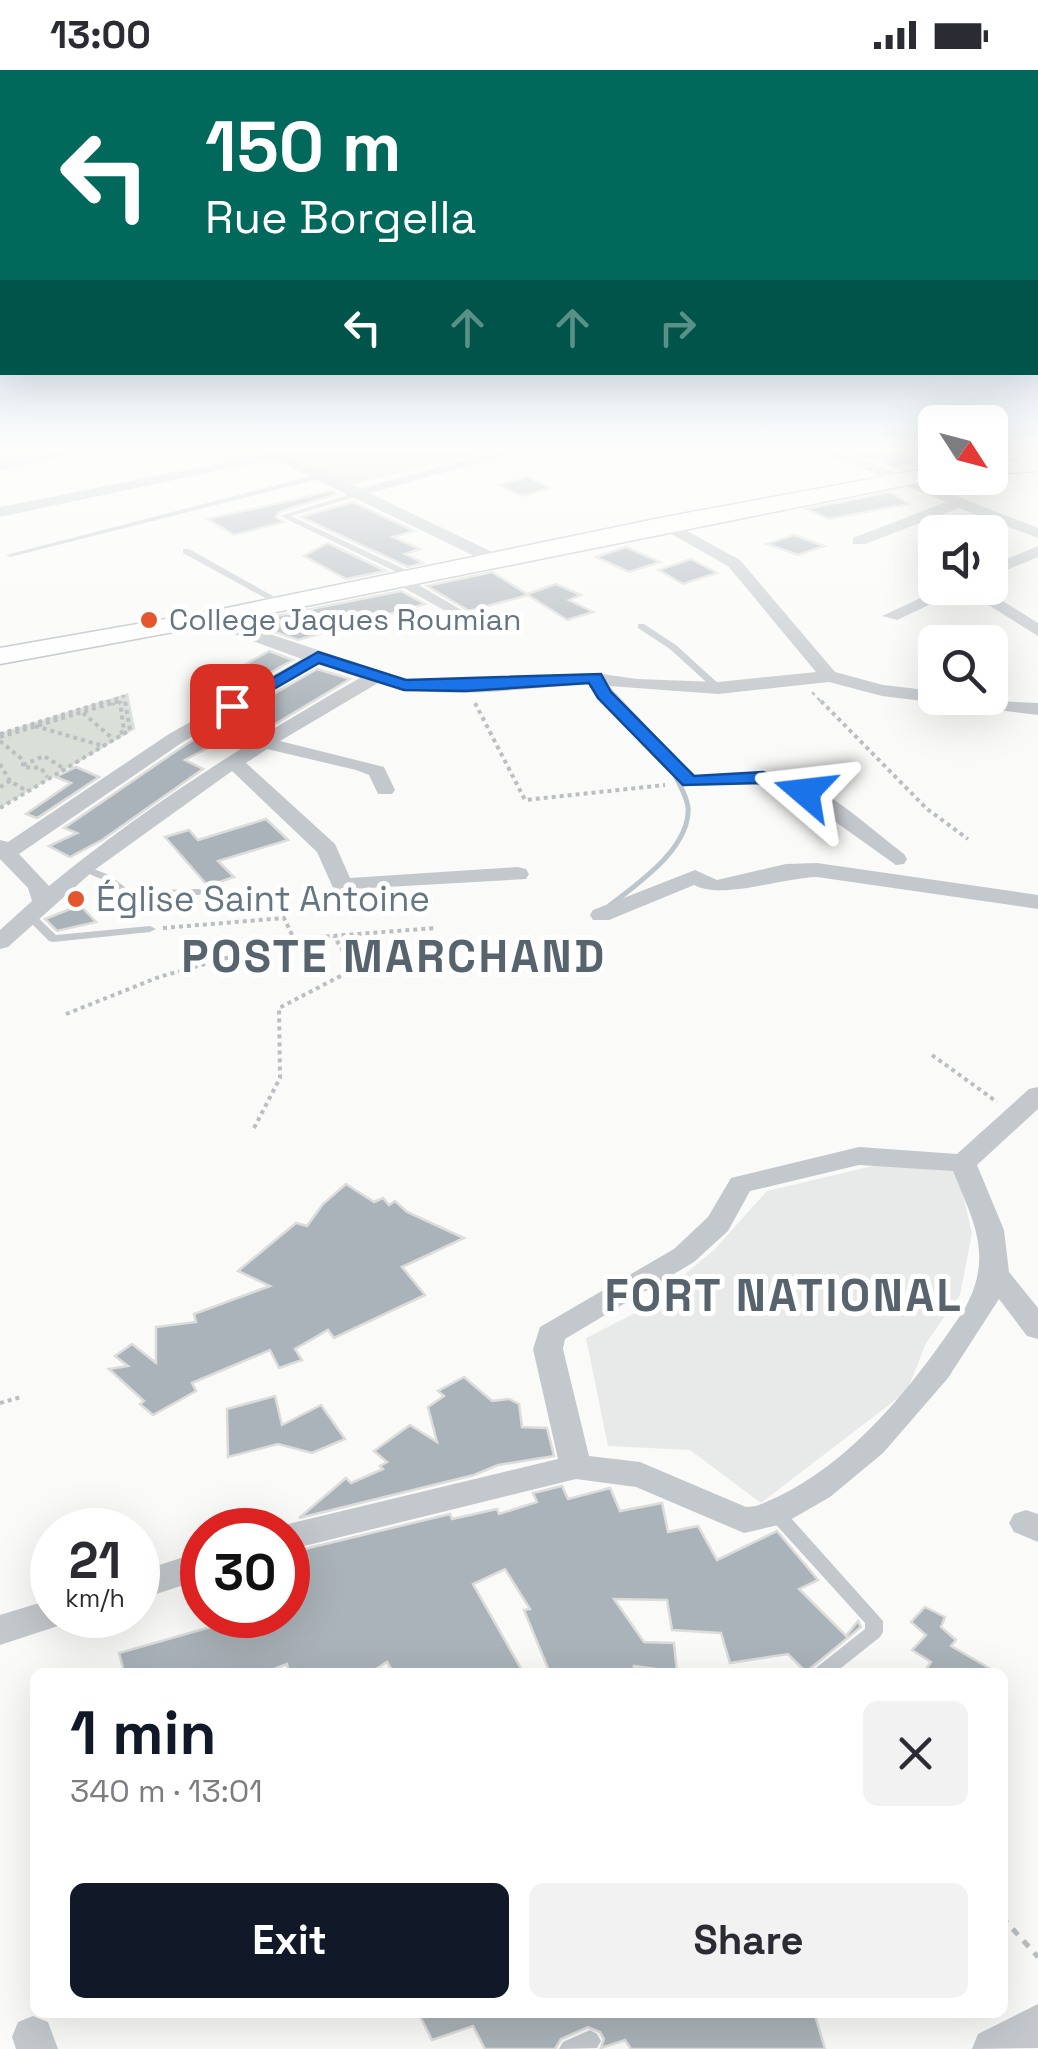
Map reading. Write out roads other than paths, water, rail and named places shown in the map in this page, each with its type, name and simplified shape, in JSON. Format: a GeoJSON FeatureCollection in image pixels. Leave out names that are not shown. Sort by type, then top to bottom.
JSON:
{"type":"FeatureCollection","features":[{"type":"Feature","properties":{"kind":"main road"},"geometry":{"type":"LineString","coordinates":[[0,656],[217,618],[588,540]]}},
{"type":"Feature","properties":{"kind":"street"},"geometry":{"type":"LineString","coordinates":[[451,569],[461,555],[453,540]]}},
{"type":"Feature","properties":{"kind":"street"},"geometry":{"type":"LineString","coordinates":[[454,540],[496,560]]}},
{"type":"Feature","properties":{"kind":"street"},"geometry":{"type":"LineString","coordinates":[[692,540],[743,572],[829,676]]}},
{"type":"Feature","properties":{"kind":"street"},"geometry":{"type":"LineString","coordinates":[[1008,564],[1038,550]]}},
{"type":"Feature","properties":{"kind":"street"},"geometry":{"type":"LineString","coordinates":[[407,579],[458,612]]}},
{"type":"Feature","properties":{"kind":"street"},"geometry":{"type":"LineString","coordinates":[[891,616],[918,604]]}},
{"type":"Feature","properties":{"kind":"street"},"geometry":{"type":"LineString","coordinates":[[997,605],[1038,632]]}},
{"type":"Feature","properties":{"kind":"street"},"geometry":{"type":"LineString","coordinates":[[217,618],[237,629],[404,685],[466,686],[595,678],[637,685],[718,688],[829,676],[918,695]]}},
{"type":"Feature","properties":{"kind":"street"},"geometry":{"type":"LineString","coordinates":[[35,906],[38,886],[4,849],[176,738],[318,657]]}},
{"type":"Feature","properties":{"kind":"street"},"geometry":{"type":"LineString","coordinates":[[0,942],[35,906],[233,761],[374,678]]}},
{"type":"Feature","properties":{"kind":"street"},"geometry":{"type":"LineString","coordinates":[[595,678],[604,694],[689,782],[763,777],[782,781],[832,807],[896,860]]}},
{"type":"Feature","properties":{"kind":"street"},"geometry":{"type":"LineString","coordinates":[[1008,705],[1038,709]]}},
{"type":"Feature","properties":{"kind":"street"},"geometry":{"type":"LineString","coordinates":[[264,742],[362,764],[377,771],[385,790]]}},
{"type":"Feature","properties":{"kind":"street"},"geometry":{"type":"LineString","coordinates":[[233,761],[327,849],[342,885],[518,874]]}},
{"type":"Feature","properties":{"kind":"street"},"geometry":{"type":"LineString","coordinates":[[600,914],[695,877],[714,887],[786,870],[849,874],[1038,902]]}},
{"type":"Feature","properties":{"kind":"street"},"geometry":{"type":"LineString","coordinates":[[576,1468],[548,1348],[551,1335],[638,1286],[691,1248],[720,1222],[741,1184],[859,1156],[963,1163],[1038,1095]]}},
{"type":"Feature","properties":{"kind":"street"},"geometry":{"type":"LineString","coordinates":[[310,1531],[576,1468],[640,1475],[744,1520],[758,1521],[776,1513],[853,1462],[890,1426],[985,1304],[994,1274],[994,1245],[963,1163]]}},
{"type":"Feature","properties":{"kind":"street"},"geometry":{"type":"LineString","coordinates":[[994,1274],[1038,1328]]}},
{"type":"Feature","properties":{"kind":"street"},"geometry":{"type":"LineString","coordinates":[[0,1630],[30,1621]]}},
{"type":"Feature","properties":{"kind":"street"},"geometry":{"type":"LineString","coordinates":[[992,2049],[1038,2024]]}},
{"type":"Feature","properties":{"kind":"lane"},"geometry":{"type":"LineString","coordinates":[[10,554],[64,540]]}},
{"type":"Feature","properties":{"kind":"lane"},"geometry":{"type":"LineString","coordinates":[[332,540],[407,579]]}},
{"type":"Feature","properties":{"kind":"lane"},"geometry":{"type":"LineString","coordinates":[[186,551],[283,604]]}},
{"type":"Feature","properties":{"kind":"lane"},"geometry":{"type":"LineString","coordinates":[[642,626],[673,646],[718,688]]}},
{"type":"Feature","properties":{"kind":"lane"},"geometry":{"type":"LineString","coordinates":[[84,868],[105,877],[127,894],[199,892]]}},
{"type":"Feature","properties":{"kind":"lane"},"geometry":{"type":"LineString","coordinates":[[35,906],[53,939],[150,930]]}},
{"type":"Feature","properties":{"kind":"lane"},"geometry":{"type":"LineString","coordinates":[[776,1513],[874,1621],[874,1632],[828,1668]]}},
{"type":"Feature","properties":{"kind":"waterway"},"geometry":{"type":"LineString","coordinates":[[609,906],[660,864],[681,837],[688,807],[676,777]]}},
{"type":"Feature","properties":{"kind":"place","name":"College Jaques Roumian"},"geometry":{"type":"Point","coordinates":[149,620]}},
{"type":"Feature","properties":{"kind":"place","name":"Église Saint Antoine"},"geometry":{"type":"Point","coordinates":[76,899]}},
{"type":"Feature","properties":{"kind":"district","name":"POSTE MARCHAND"},"geometry":{"type":"Point","coordinates":[394,956]}},
{"type":"Feature","properties":{"kind":"district","name":"FORT NATIONAL"},"geometry":{"type":"Point","coordinates":[784,1295]}}]}
